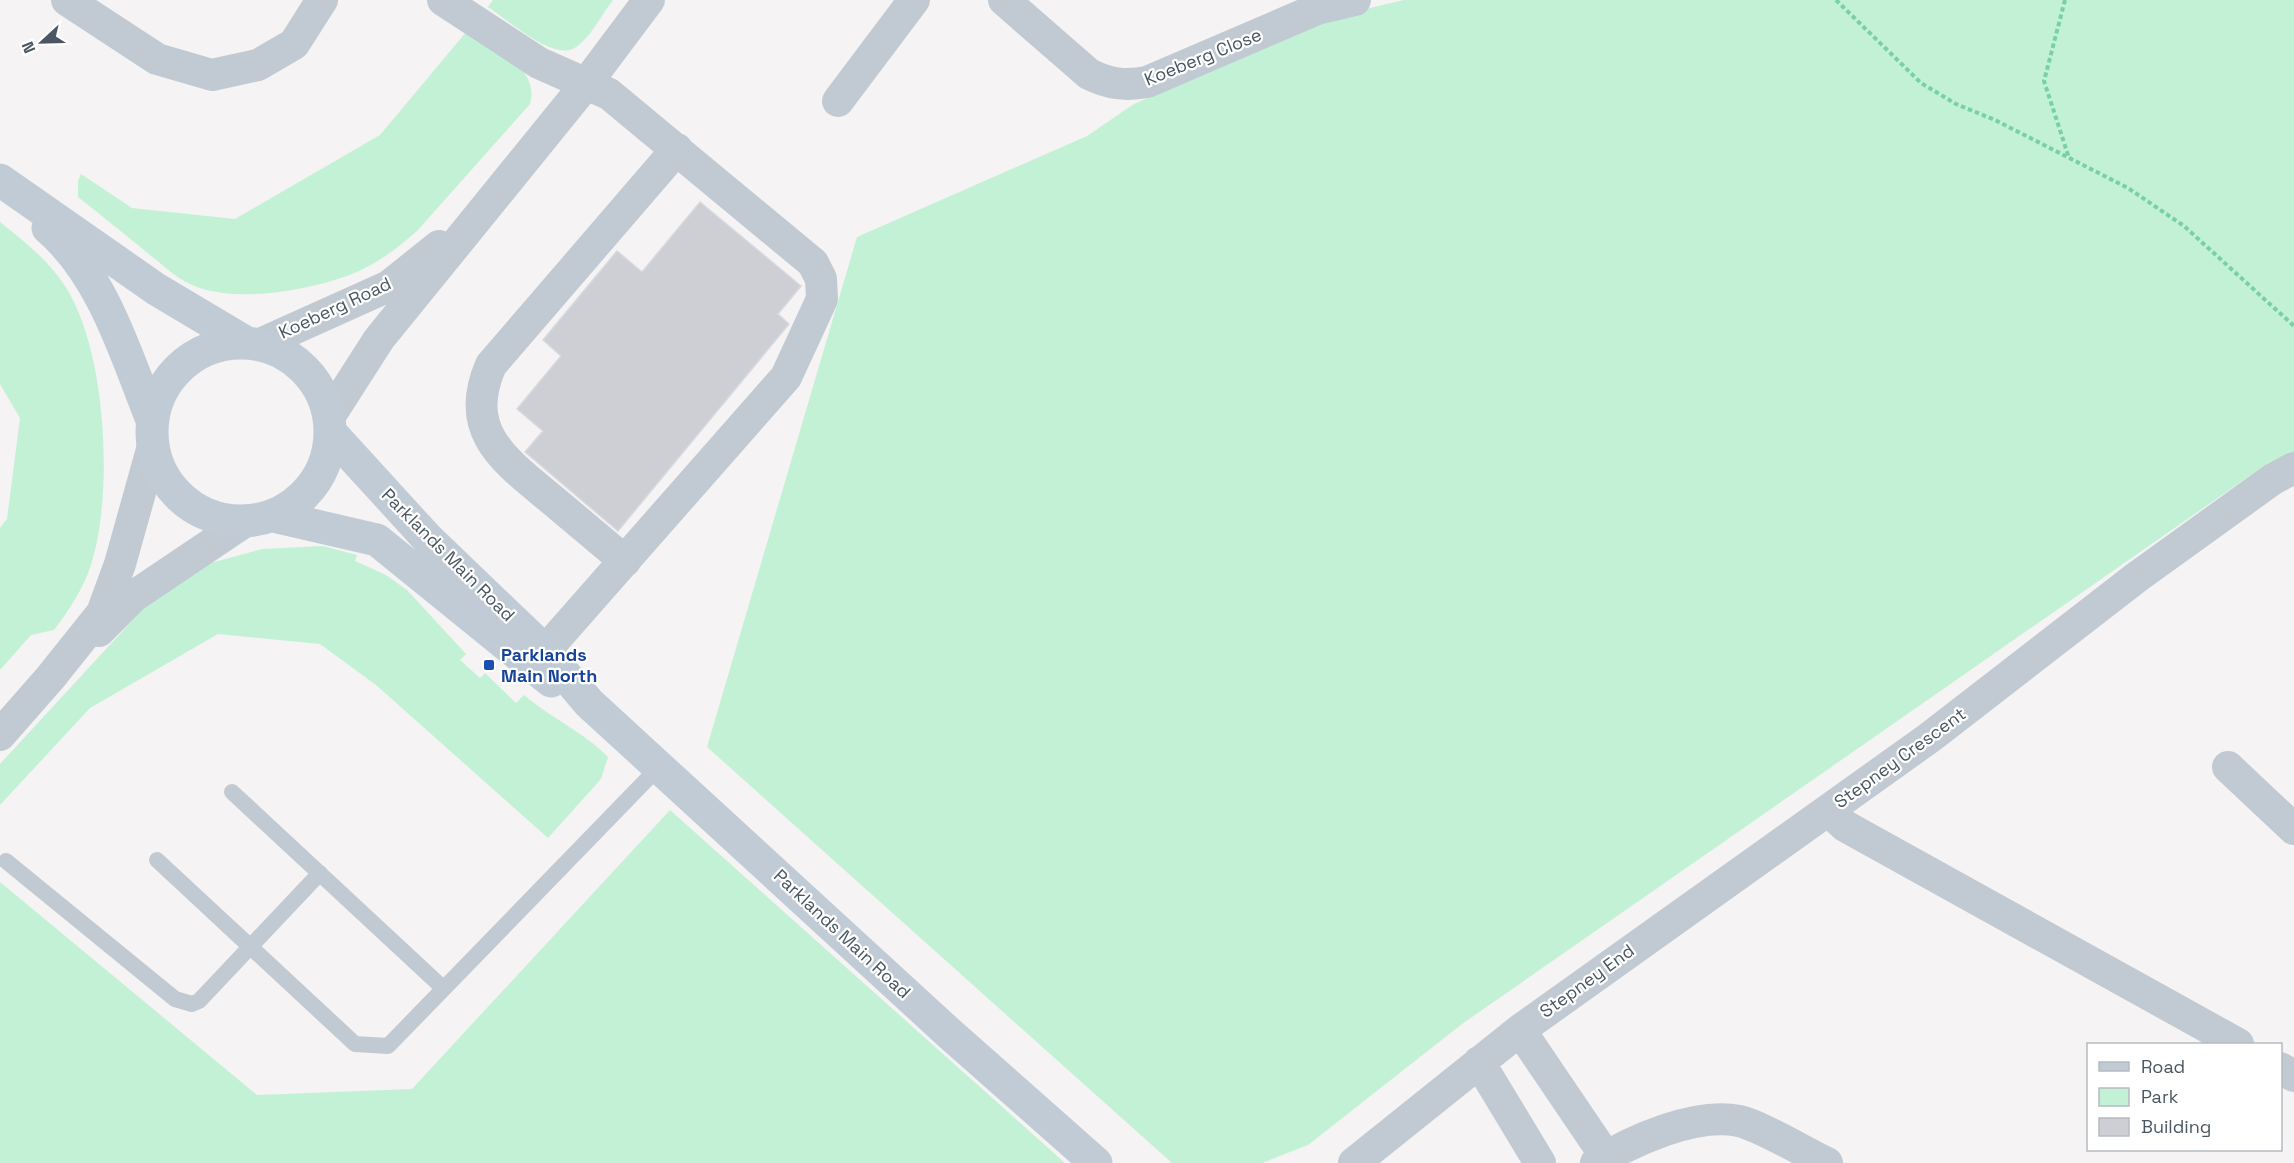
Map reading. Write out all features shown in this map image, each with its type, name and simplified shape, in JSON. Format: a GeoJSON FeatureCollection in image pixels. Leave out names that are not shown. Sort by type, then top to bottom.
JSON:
{"type":"FeatureCollection","features":[{"type":"Feature","properties":{"kind":"street"},"geometry":{"type":"LineString","coordinates":[[67,0],[157,59],[212,75],[258,65],[294,44],[322,0]]}},
{"type":"Feature","properties":{"kind":"street"},"geometry":{"type":"LineString","coordinates":[[443,0],[539,63],[609,94],[813,263],[821,279],[822,299],[786,377],[545,651]]}},
{"type":"Feature","properties":{"kind":"street","name":"Koeberg Road"},"geometry":{"type":"LineString","coordinates":[[330,425],[379,339],[438,268],[490,199],[586,84],[649,0]]}},
{"type":"Feature","properties":{"kind":"street"},"geometry":{"type":"LineString","coordinates":[[838,101],[914,0]]}},
{"type":"Feature","properties":{"kind":"street","name":"Koeberg Close"},"geometry":{"type":"LineString","coordinates":[[1004,0],[1089,74],[1102,81],[1125,85],[1147,81],[1317,9],[1355,0]]}},
{"type":"Feature","properties":{"kind":"street"},"geometry":{"type":"LineString","coordinates":[[625,561],[504,460],[485,429],[481,396],[491,365],[677,149]]}},
{"type":"Feature","properties":{"kind":"street"},"geometry":{"type":"LineString","coordinates":[[0,180],[156,289],[252,343]]}},
{"type":"Feature","properties":{"kind":"street"},"geometry":{"type":"LineString","coordinates":[[0,188],[64,242],[97,293],[121,340],[152,433],[158,467],[169,486],[184,501],[202,513],[223,520],[258,519]]}},
{"type":"Feature","properties":{"kind":"street","name":"Koeberg Road"},"geometry":{"type":"LineString","coordinates":[[252,343],[389,286],[424,260],[490,199]]}},
{"type":"Feature","properties":{"kind":"street"},"geometry":{"type":"LineString","coordinates":[[0,735],[102,613],[120,564],[158,399],[168,379],[183,363],[202,351],[223,343],[252,343],[279,350],[297,362],[312,378],[323,396],[330,425],[327,459],[315,483],[296,503],[258,519],[134,596],[50,678]]}},
{"type":"Feature","properties":{"kind":"street","name":"Parklands Main Road"},"geometry":{"type":"LineString","coordinates":[[330,425],[427,538],[545,651],[589,703],[950,1034],[1096,1163]]}},
{"type":"Feature","properties":{"kind":"street","name":"Stepney Crescent"},"geometry":{"type":"LineString","coordinates":[[2236,1043],[1845,826],[1828,810],[1929,738],[2137,577],[2273,479],[2294,468]]}},
{"type":"Feature","properties":{"kind":"street","name":"Parklands Main Road"},"geometry":{"type":"LineString","coordinates":[[258,519],[377,540],[507,648],[557,686],[589,703]]}},
{"type":"Feature","properties":{"kind":"street"},"geometry":{"type":"LineString","coordinates":[[2228,767],[2294,829]]}},
{"type":"Feature","properties":{"kind":"street","name":"Stepney End"},"geometry":{"type":"LineString","coordinates":[[1354,1163],[1520,1030],[1828,810]]}},
{"type":"Feature","properties":{"kind":"street"},"geometry":{"type":"LineString","coordinates":[[1520,1030],[1601,1160],[1667,1131],[1710,1118],[1741,1122],[1827,1163]]}},
{"type":"Feature","properties":{"kind":"street"},"geometry":{"type":"LineString","coordinates":[[1479,1062],[1540,1163]]}},
{"type":"Feature","properties":{"kind":"lane"},"geometry":{"type":"LineString","coordinates":[[158,860],[355,1044],[388,1046],[659,766]]}},
{"type":"Feature","properties":{"kind":"lane"},"geometry":{"type":"LineString","coordinates":[[232,792],[443,988]]}},
{"type":"Feature","properties":{"kind":"lane"},"geometry":{"type":"LineString","coordinates":[[6,861],[175,999],[185,1003],[199,1001],[320,873]]}},
{"type":"Feature","properties":{"kind":"path"},"geometry":{"type":"LineString","coordinates":[[1836,0],[1921,83],[1956,104],[1995,120],[2128,188],[2184,226],[2294,326]]}},
{"type":"Feature","properties":{"kind":"path"},"geometry":{"type":"LineString","coordinates":[[2065,0],[2044,81],[2070,159]]}},
{"type":"Feature","properties":{"kind":"green space"},"geometry":{"type":"Polygon","coordinates":[[[493,0],[613,0],[587,37],[576,47],[567,50],[544,45],[531,38],[488,7],[493,0]]]}},
{"type":"Feature","properties":{"kind":"green space"},"geometry":{"type":"Polygon","coordinates":[[[1404,0],[2294,0],[2294,452],[2268,463],[1462,1024],[1308,1145],[1262,1163],[1172,1163],[707,747],[857,237],[1087,136],[1134,104],[1335,16],[1404,0]]]}},
{"type":"Feature","properties":{"kind":"green space"},"geometry":{"type":"Polygon","coordinates":[[[467,31],[501,52],[521,69],[528,79],[531,91],[530,104],[417,231],[388,254],[357,272],[339,279],[274,293],[228,294],[208,290],[190,284],[174,274],[78,197],[78,181],[81,174],[132,208],[235,219],[380,135],[467,31]]]}},
{"type":"Feature","properties":{"kind":"green space"},"geometry":{"type":"Polygon","coordinates":[[[0,222],[51,268],[65,286],[79,313],[97,381],[104,457],[99,529],[93,558],[82,587],[54,630],[31,635],[0,670],[0,528],[7,519],[20,418],[0,384],[0,222]]]}},
{"type":"Feature","properties":{"kind":"green space"},"geometry":{"type":"Polygon","coordinates":[[[323,546],[357,555],[355,561],[386,575],[407,590],[466,654],[460,660],[480,678],[485,673],[516,703],[524,695],[589,740],[608,757],[601,779],[548,838],[376,685],[320,644],[218,634],[90,708],[0,805],[0,764],[142,610],[176,582],[207,564],[262,549],[323,546]]]}},
{"type":"Feature","properties":{"kind":"green space"},"geometry":{"type":"Polygon","coordinates":[[[670,810],[1065,1163],[0,1163],[0,882],[257,1095],[412,1089],[670,810]]]}},
{"type":"Feature","properties":{"kind":"building"},"geometry":{"type":"Polygon","coordinates":[[[700,202],[801,286],[778,314],[789,324],[618,531],[525,452],[543,431],[517,409],[561,356],[543,340],[617,251],[642,272],[700,202]]]}},
{"type":"Feature","properties":{"kind":"place","name":"Parklands Main North"},"geometry":{"type":"Point","coordinates":[489,665]}}]}
